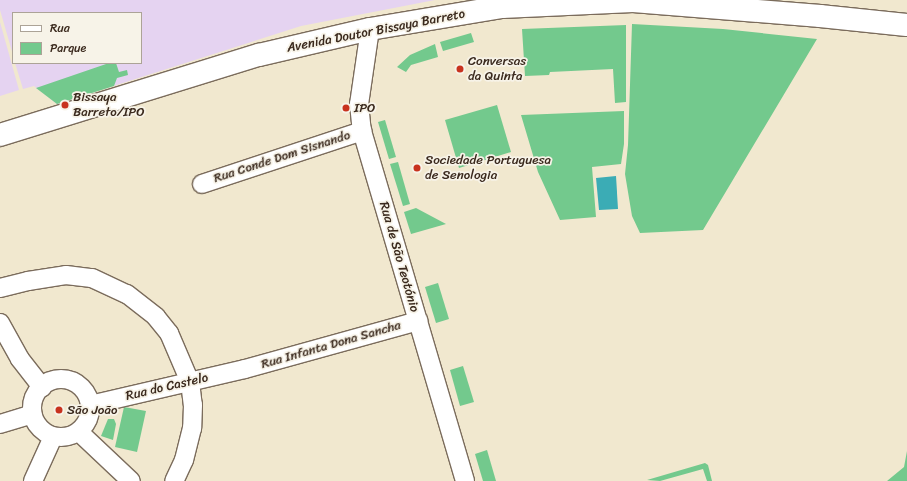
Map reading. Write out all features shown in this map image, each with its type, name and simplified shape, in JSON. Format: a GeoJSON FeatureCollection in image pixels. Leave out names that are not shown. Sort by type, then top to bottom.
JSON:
{"type":"FeatureCollection","features":[{"type":"Feature","properties":{"kind":"street","name":"Avenida Doutor Bissaya Barreto"},"geometry":{"type":"LineString","coordinates":[[0,135],[259,55],[370,29],[502,7],[633,1],[820,16],[907,25]]}},
{"type":"Feature","properties":{"kind":"street","name":"Rua de São Teotónio"},"geometry":{"type":"LineString","coordinates":[[370,29],[359,104],[362,131],[465,481]]}},
{"type":"Feature","properties":{"kind":"street","name":"Rua Conde Dom Sisnando"},"geometry":{"type":"LineString","coordinates":[[202,184],[362,131]]}},
{"type":"Feature","properties":{"kind":"street"},"geometry":{"type":"LineString","coordinates":[[0,288],[28,281],[66,275],[92,278],[127,294],[156,317],[169,333],[190,382],[194,405],[192,428],[184,460],[174,481]]}},
{"type":"Feature","properties":{"kind":"street","name":"Rua Infanta Dona Sancha"},"geometry":{"type":"LineString","coordinates":[[245,369],[418,321]]}},
{"type":"Feature","properties":{"kind":"street"},"geometry":{"type":"LineString","coordinates":[[0,324],[20,359],[42,387]]}},
{"type":"Feature","properties":{"kind":"street","name":"Rua do Castelo"},"geometry":{"type":"LineString","coordinates":[[90,405],[245,369]]}},
{"type":"Feature","properties":{"kind":"street"},"geometry":{"type":"LineString","coordinates":[[53,380],[65,380],[77,384],[86,393],[90,405],[88,420],[79,432],[71,436],[53,437],[40,428],[33,414],[33,404],[36,395],[42,387],[53,380]]}},
{"type":"Feature","properties":{"kind":"street"},"geometry":{"type":"LineString","coordinates":[[0,424],[33,414]]}},
{"type":"Feature","properties":{"kind":"street"},"geometry":{"type":"LineString","coordinates":[[79,432],[131,481]]}},
{"type":"Feature","properties":{"kind":"street"},"geometry":{"type":"LineString","coordinates":[[33,481],[53,437]]}},
{"type":"Feature","properties":{"kind":"shaded area"},"geometry":{"type":"Polygon","coordinates":[[[0,0],[435,0],[301,26],[57,104],[34,86],[23,89],[15,64],[142,64],[142,12],[12,12],[12,52],[0,10],[0,0]]]}},
{"type":"Feature","properties":{"kind":"shaded area"},"geometry":{"type":"Polygon","coordinates":[[[0,22],[19,90],[0,96],[0,22]]]}},
{"type":"Feature","properties":{"kind":"green space"},"geometry":{"type":"Polygon","coordinates":[[[632,24],[723,29],[817,39],[703,230],[640,233],[632,216],[625,174],[628,145],[632,24]]]}},
{"type":"Feature","properties":{"kind":"green space"},"geometry":{"type":"Polygon","coordinates":[[[626,25],[626,102],[615,103],[613,69],[550,72],[549,75],[525,76],[522,29],[626,25]]]}},
{"type":"Feature","properties":{"kind":"green space"},"geometry":{"type":"Polygon","coordinates":[[[471,33],[474,42],[443,51],[440,42],[471,33]]]}},
{"type":"Feature","properties":{"kind":"green space"},"geometry":{"type":"Polygon","coordinates":[[[435,44],[438,57],[411,65],[406,72],[397,67],[410,55],[435,44]]]}},
{"type":"Feature","properties":{"kind":"green space"},"geometry":{"type":"Polygon","coordinates":[[[106,64],[116,64],[119,72],[127,70],[128,75],[117,78],[114,86],[57,104],[36,88],[106,64]]]}},
{"type":"Feature","properties":{"kind":"green space"},"geometry":{"type":"Polygon","coordinates":[[[497,105],[511,152],[459,168],[445,120],[497,105]]]}},
{"type":"Feature","properties":{"kind":"green space"},"geometry":{"type":"Polygon","coordinates":[[[624,111],[624,144],[621,164],[592,167],[596,217],[560,220],[538,172],[521,115],[624,111]]]}},
{"type":"Feature","properties":{"kind":"green space"},"geometry":{"type":"Polygon","coordinates":[[[385,120],[396,157],[389,159],[378,122],[385,120]]]}},
{"type":"Feature","properties":{"kind":"green space"},"geometry":{"type":"Polygon","coordinates":[[[398,162],[410,204],[403,206],[390,164],[398,162]]]}},
{"type":"Feature","properties":{"kind":"green space"},"geometry":{"type":"Polygon","coordinates":[[[416,208],[446,224],[411,234],[404,212],[416,208]]]}},
{"type":"Feature","properties":{"kind":"green space"},"geometry":{"type":"Polygon","coordinates":[[[438,283],[449,319],[436,323],[425,287],[438,283]]]}},
{"type":"Feature","properties":{"kind":"green space"},"geometry":{"type":"Polygon","coordinates":[[[463,366],[474,402],[460,406],[450,370],[463,366]]]}},
{"type":"Feature","properties":{"kind":"green space"},"geometry":{"type":"Polygon","coordinates":[[[124,407],[146,411],[137,452],[115,447],[124,407]]]}},
{"type":"Feature","properties":{"kind":"green space"},"geometry":{"type":"Polygon","coordinates":[[[108,419],[114,419],[116,424],[113,440],[101,436],[108,419]]]}},
{"type":"Feature","properties":{"kind":"green space"},"geometry":{"type":"Polygon","coordinates":[[[487,450],[496,481],[483,481],[475,454],[487,450]]]}},
{"type":"Feature","properties":{"kind":"green space"},"geometry":{"type":"Polygon","coordinates":[[[907,451],[907,481],[887,481],[904,467],[907,451]]]}},
{"type":"Feature","properties":{"kind":"green space"},"geometry":{"type":"Polygon","coordinates":[[[705,463],[708,465],[712,481],[707,481],[703,469],[660,481],[647,480],[705,463]]]}},
{"type":"Feature","properties":{"kind":"water"},"geometry":{"type":"Polygon","coordinates":[[[616,176],[618,209],[599,210],[596,178],[616,176]]]}},
{"type":"Feature","properties":{"kind":"place","name":"Conversas da Quinta"},"geometry":{"type":"Point","coordinates":[460,69]}},
{"type":"Feature","properties":{"kind":"place","name":"Bissaya Barreto/IPO"},"geometry":{"type":"Point","coordinates":[65,105]}},
{"type":"Feature","properties":{"kind":"place","name":"IPO"},"geometry":{"type":"Point","coordinates":[346,108]}},
{"type":"Feature","properties":{"kind":"place","name":"Sociedade Portuguesa de Senologia"},"geometry":{"type":"Point","coordinates":[417,168]}},
{"type":"Feature","properties":{"kind":"place","name":"São João"},"geometry":{"type":"Point","coordinates":[59,410]}}]}
